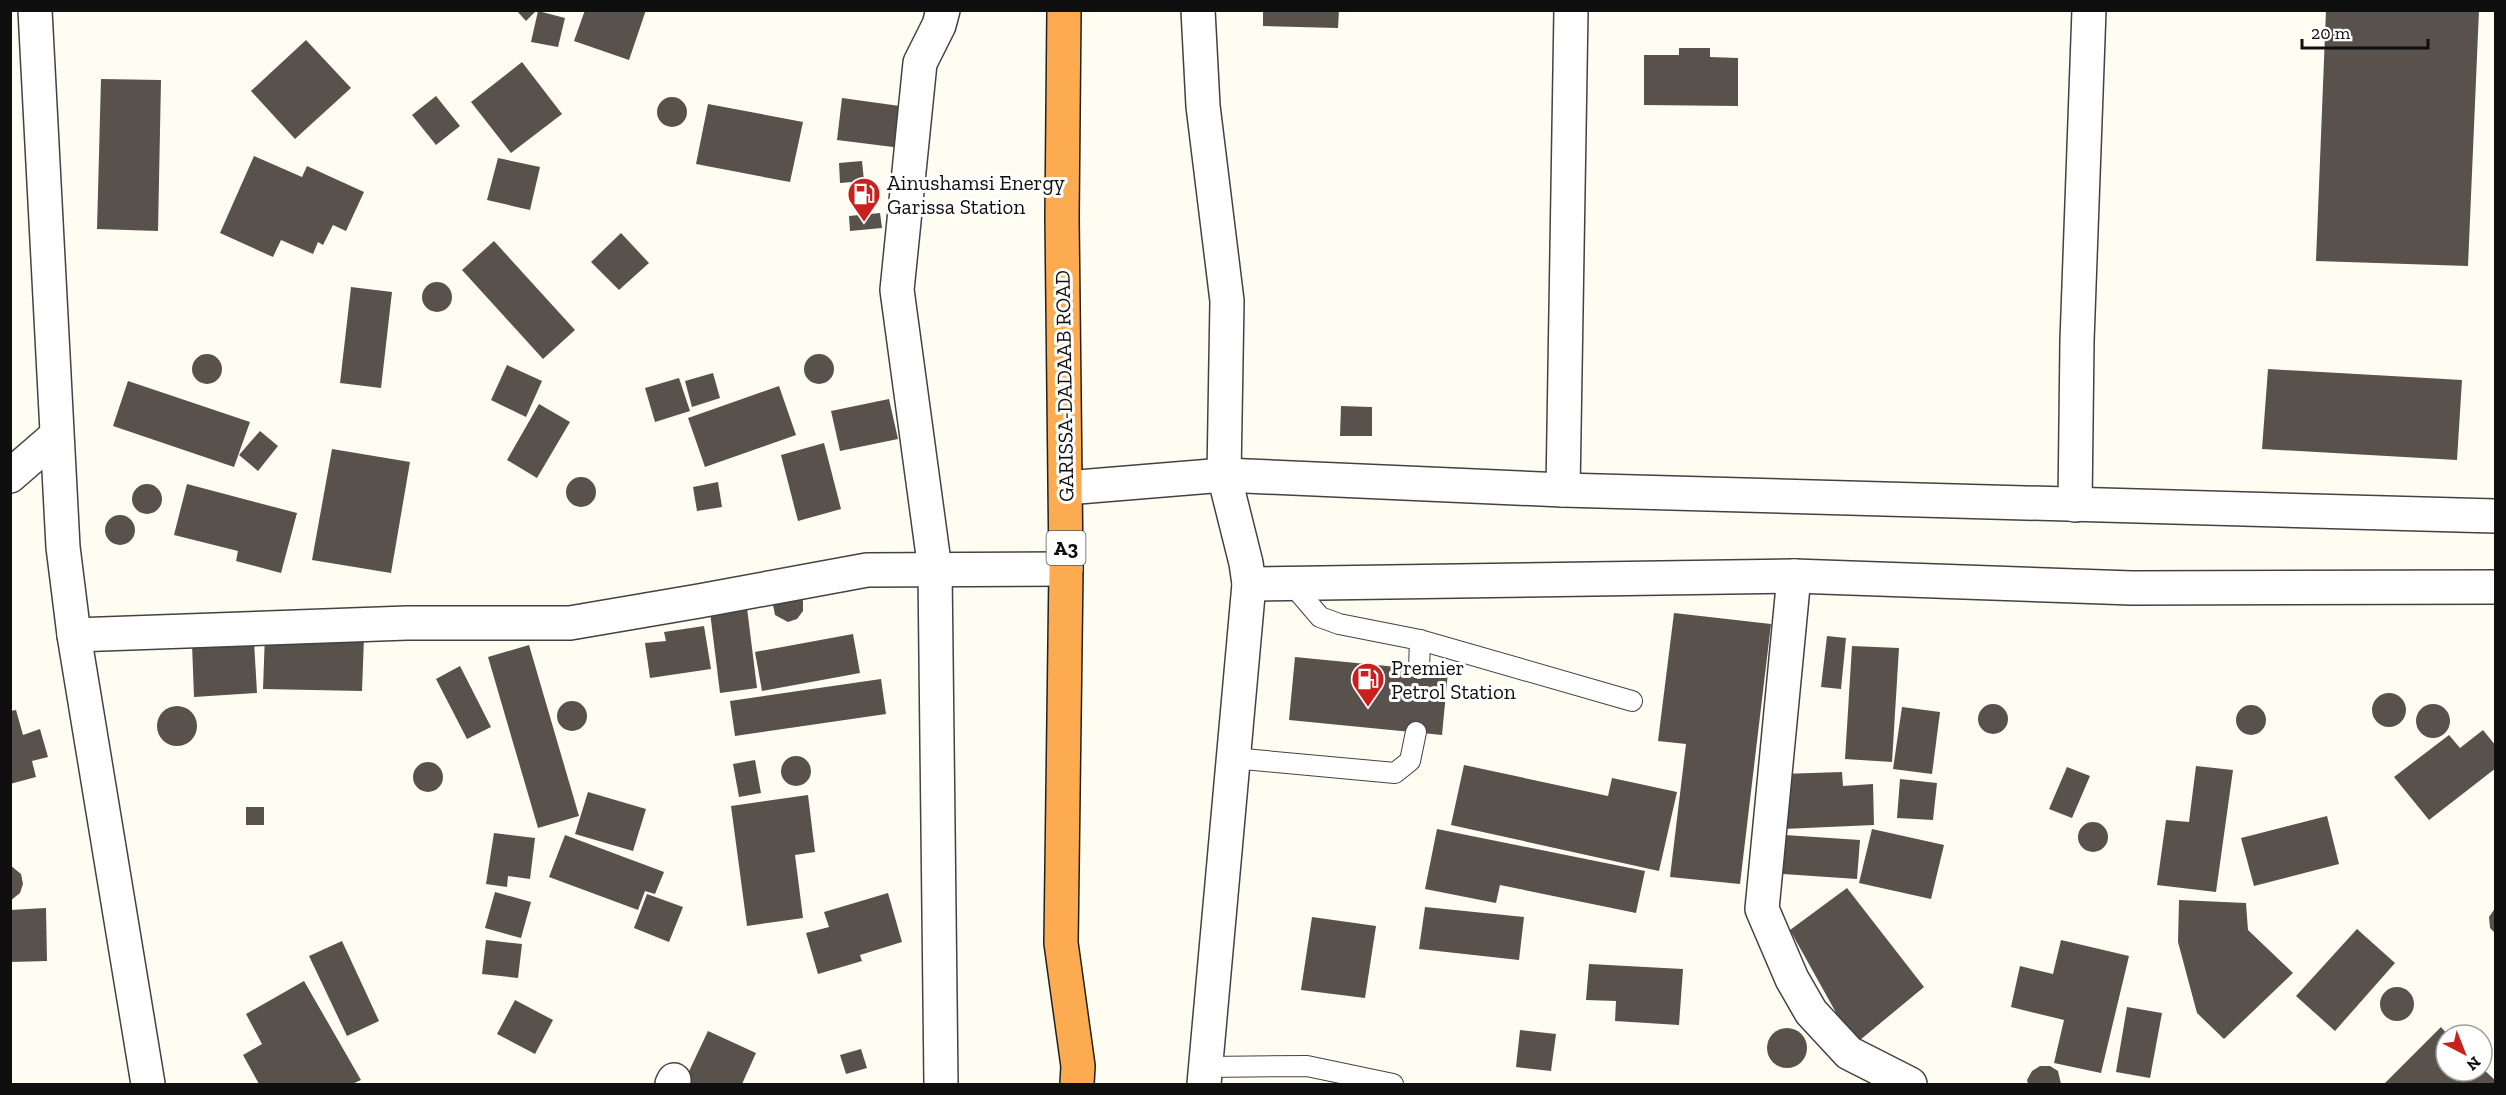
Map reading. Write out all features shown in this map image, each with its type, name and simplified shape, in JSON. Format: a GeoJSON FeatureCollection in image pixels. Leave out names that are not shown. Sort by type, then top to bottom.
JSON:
{"type":"FeatureCollection","features":[{"type":"Feature","properties":{"kind":"highway","name":"GARISSA-DADAAB ROAD"},"geometry":{"type":"LineString","coordinates":[[1064,10],[1062,217],[1066,569],[1061,943],[1078,1078]]}},
{"type":"Feature","properties":{"kind":"street"},"geometry":{"type":"LineString","coordinates":[[35,10],[63,547],[74,634],[148,1084]]}},
{"type":"Feature","properties":{"kind":"street"},"geometry":{"type":"LineString","coordinates":[[941,1084],[935,570],[897,290],[920,63],[939,25],[943,10]]}},
{"type":"Feature","properties":{"kind":"street"},"geometry":{"type":"LineString","coordinates":[[1198,10],[1203,106],[1227,301],[1224,476],[1246,563],[1249,584],[1205,1076]]}},
{"type":"Feature","properties":{"kind":"street"},"geometry":{"type":"LineString","coordinates":[[1563,490],[1571,10]]}},
{"type":"Feature","properties":{"kind":"street"},"geometry":{"type":"LineString","coordinates":[[2075,505],[2077,340],[2090,10]]}},
{"type":"Feature","properties":{"kind":"street"},"geometry":{"type":"LineString","coordinates":[[10,476],[56,436]]}},
{"type":"Feature","properties":{"kind":"street"},"geometry":{"type":"LineString","coordinates":[[1066,488],[1224,476],[1563,490],[2495,516]]}},
{"type":"Feature","properties":{"kind":"street"},"geometry":{"type":"LineString","coordinates":[[74,634],[407,623],[570,622],[699,602],[867,570],[1066,569]]}},
{"type":"Feature","properties":{"kind":"street"},"geometry":{"type":"LineString","coordinates":[[1249,584],[1794,576],[2132,588],[2496,587]]}},
{"type":"Feature","properties":{"kind":"street"},"geometry":{"type":"LineString","coordinates":[[1794,576],[1762,909],[1792,979],[1811,1012],[1849,1053],[1910,1084]]}},
{"type":"Feature","properties":{"kind":"lane"},"geometry":{"type":"LineString","coordinates":[[1291,583],[1320,616],[1339,624],[1420,640],[1632,701]]}},
{"type":"Feature","properties":{"kind":"lane"},"geometry":{"type":"LineString","coordinates":[[1419,669],[1420,640]]}},
{"type":"Feature","properties":{"kind":"lane"},"geometry":{"type":"LineString","coordinates":[[1233,758],[1395,774],[1410,761],[1416,732]]}},
{"type":"Feature","properties":{"kind":"lane"},"geometry":{"type":"LineString","coordinates":[[1205,1076],[1307,1066],[1393,1084]]}},
{"type":"Feature","properties":{"kind":"building"},"geometry":{"type":"Polygon","coordinates":[[[516,10],[537,10],[526,21],[516,10]]]}},
{"type":"Feature","properties":{"kind":"building"},"geometry":{"type":"Polygon","coordinates":[[[585,10],[646,10],[629,60],[574,41],[585,10]]]}},
{"type":"Feature","properties":{"kind":"building"},"geometry":{"type":"Polygon","coordinates":[[[1263,10],[1339,10],[1338,28],[1263,26],[1263,10]]]}},
{"type":"Feature","properties":{"kind":"building"},"geometry":{"type":"Polygon","coordinates":[[[2326,10],[2479,10],[2468,266],[2316,261],[2326,10]]]}},
{"type":"Feature","properties":{"kind":"building"},"geometry":{"type":"Polygon","coordinates":[[[538,11],[565,18],[558,47],[531,42],[538,11]]]}},
{"type":"Feature","properties":{"kind":"building"},"geometry":{"type":"Polygon","coordinates":[[[306,40],[351,88],[295,139],[251,91],[306,40]]]}},
{"type":"Feature","properties":{"kind":"building"},"geometry":{"type":"Polygon","coordinates":[[[1679,48],[1710,48],[1710,57],[1738,58],[1738,106],[1644,105],[1644,55],[1679,55],[1679,48]]]}},
{"type":"Feature","properties":{"kind":"building"},"geometry":{"type":"Polygon","coordinates":[[[522,62],[562,114],[511,153],[471,102],[522,62]]]}},
{"type":"Feature","properties":{"kind":"building"},"geometry":{"type":"Polygon","coordinates":[[[101,79],[161,80],[158,231],[97,229],[101,79]]]}},
{"type":"Feature","properties":{"kind":"building"},"geometry":{"type":"Polygon","coordinates":[[[436,96],[460,126],[436,145],[412,115],[436,96]]]}},
{"type":"Feature","properties":{"kind":"building"},"geometry":{"type":"Polygon","coordinates":[[[672,97],[683,101],[687,112],[683,123],[672,127],[661,123],[657,112],[661,101],[672,97]]]}},
{"type":"Feature","properties":{"kind":"building"},"geometry":{"type":"Polygon","coordinates":[[[842,98],[907,107],[901,148],[837,140],[842,98]]]}},
{"type":"Feature","properties":{"kind":"building"},"geometry":{"type":"Polygon","coordinates":[[[708,104],[803,122],[790,182],[696,164],[708,104]]]}},
{"type":"Feature","properties":{"kind":"building"},"geometry":{"type":"Polygon","coordinates":[[[254,156],[302,177],[307,166],[364,192],[346,231],[333,225],[323,245],[318,242],[313,254],[281,240],[273,257],[220,233],[254,156]]]}},
{"type":"Feature","properties":{"kind":"building"},"geometry":{"type":"Polygon","coordinates":[[[498,158],[540,167],[530,210],[487,200],[498,158]]]}},
{"type":"Feature","properties":{"kind":"building"},"geometry":{"type":"Polygon","coordinates":[[[862,161],[864,181],[840,183],[839,163],[862,161]]]}},
{"type":"Feature","properties":{"kind":"building"},"geometry":{"type":"Polygon","coordinates":[[[880,213],[882,228],[850,231],[849,216],[880,213]]]}},
{"type":"Feature","properties":{"kind":"building"},"geometry":{"type":"Polygon","coordinates":[[[621,233],[649,263],[619,290],[591,262],[621,233]]]}},
{"type":"Feature","properties":{"kind":"building"},"geometry":{"type":"Polygon","coordinates":[[[494,241],[575,330],[543,359],[462,270],[494,241]]]}},
{"type":"Feature","properties":{"kind":"building"},"geometry":{"type":"Polygon","coordinates":[[[437,282],[448,286],[452,297],[448,308],[437,312],[426,308],[422,297],[426,286],[437,282]]]}},
{"type":"Feature","properties":{"kind":"building"},"geometry":{"type":"Polygon","coordinates":[[[351,287],[392,292],[381,388],[340,383],[351,287]]]}},
{"type":"Feature","properties":{"kind":"building"},"geometry":{"type":"Polygon","coordinates":[[[207,354],[218,358],[222,369],[218,380],[207,384],[196,380],[192,369],[196,358],[207,354]]]}},
{"type":"Feature","properties":{"kind":"building"},"geometry":{"type":"Polygon","coordinates":[[[819,354],[830,358],[834,369],[830,380],[819,384],[808,380],[804,369],[808,358],[819,354]]]}},
{"type":"Feature","properties":{"kind":"building"},"geometry":{"type":"Polygon","coordinates":[[[507,365],[542,381],[526,417],[491,400],[507,365]]]}},
{"type":"Feature","properties":{"kind":"building"},"geometry":{"type":"Polygon","coordinates":[[[2268,369],[2462,380],[2457,460],[2262,449],[2268,369]]]}},
{"type":"Feature","properties":{"kind":"building"},"geometry":{"type":"Polygon","coordinates":[[[713,373],[720,398],[692,407],[685,381],[713,373]]]}},
{"type":"Feature","properties":{"kind":"building"},"geometry":{"type":"Polygon","coordinates":[[[679,378],[690,411],[655,422],[645,388],[679,378]]]}},
{"type":"Feature","properties":{"kind":"building"},"geometry":{"type":"Polygon","coordinates":[[[128,381],[250,422],[234,467],[113,426],[128,381]]]}},
{"type":"Feature","properties":{"kind":"building"},"geometry":{"type":"Polygon","coordinates":[[[779,386],[796,435],[705,467],[688,418],[779,386]]]}},
{"type":"Feature","properties":{"kind":"building"},"geometry":{"type":"Polygon","coordinates":[[[889,399],[898,439],[840,451],[831,411],[889,399]]]}},
{"type":"Feature","properties":{"kind":"building"},"geometry":{"type":"Polygon","coordinates":[[[539,404],[570,422],[537,478],[507,460],[539,404]]]}},
{"type":"Feature","properties":{"kind":"building"},"geometry":{"type":"Polygon","coordinates":[[[1341,406],[1372,407],[1372,436],[1340,436],[1341,406]]]}},
{"type":"Feature","properties":{"kind":"building"},"geometry":{"type":"Polygon","coordinates":[[[260,431],[278,446],[258,471],[239,455],[260,431]]]}},
{"type":"Feature","properties":{"kind":"building"},"geometry":{"type":"Polygon","coordinates":[[[824,443],[841,509],[798,521],[781,455],[824,443]]]}},
{"type":"Feature","properties":{"kind":"building"},"geometry":{"type":"Polygon","coordinates":[[[332,449],[410,462],[391,573],[312,560],[332,449]]]}},
{"type":"Feature","properties":{"kind":"building"},"geometry":{"type":"Polygon","coordinates":[[[581,477],[592,481],[596,492],[592,503],[581,507],[570,503],[566,492],[570,481],[581,477]]]}},
{"type":"Feature","properties":{"kind":"building"},"geometry":{"type":"Polygon","coordinates":[[[718,482],[722,507],[697,511],[693,487],[718,482]]]}},
{"type":"Feature","properties":{"kind":"building"},"geometry":{"type":"Polygon","coordinates":[[[147,484],[158,488],[162,499],[158,510],[147,514],[136,510],[132,499],[136,488],[147,484]]]}},
{"type":"Feature","properties":{"kind":"building"},"geometry":{"type":"Polygon","coordinates":[[[187,484],[297,513],[281,573],[236,561],[238,551],[174,535],[187,484]]]}},
{"type":"Feature","properties":{"kind":"building"},"geometry":{"type":"Polygon","coordinates":[[[120,515],[131,519],[135,530],[131,541],[120,545],[109,541],[105,530],[109,519],[120,515]]]}},
{"type":"Feature","properties":{"kind":"building"},"geometry":{"type":"Polygon","coordinates":[[[800,597],[803,601],[803,611],[797,619],[788,622],[775,615],[773,605],[775,600],[800,597]]]}},
{"type":"Feature","properties":{"kind":"building"},"geometry":{"type":"Polygon","coordinates":[[[746,600],[757,688],[720,693],[709,604],[746,600]]]}},
{"type":"Feature","properties":{"kind":"building"},"geometry":{"type":"Polygon","coordinates":[[[1674,613],[1771,624],[1740,884],[1670,877],[1686,744],[1658,741],[1674,613]]]}},
{"type":"Feature","properties":{"kind":"building"},"geometry":{"type":"Polygon","coordinates":[[[704,626],[711,669],[650,678],[645,643],[666,641],[664,632],[704,626]]]}},
{"type":"Feature","properties":{"kind":"building"},"geometry":{"type":"Polygon","coordinates":[[[265,634],[364,637],[362,691],[263,689],[265,634]]]}},
{"type":"Feature","properties":{"kind":"building"},"geometry":{"type":"Polygon","coordinates":[[[853,634],[860,673],[762,691],[755,652],[853,634]]]}},
{"type":"Feature","properties":{"kind":"building"},"geometry":{"type":"Polygon","coordinates":[[[1827,636],[1846,638],[1841,689],[1821,687],[1827,636]]]}},
{"type":"Feature","properties":{"kind":"building"},"geometry":{"type":"Polygon","coordinates":[[[254,641],[257,693],[194,697],[192,644],[254,641]]]}},
{"type":"Feature","properties":{"kind":"building"},"geometry":{"type":"Polygon","coordinates":[[[529,645],[579,816],[538,828],[488,657],[529,645]]]}},
{"type":"Feature","properties":{"kind":"building"},"geometry":{"type":"Polygon","coordinates":[[[1852,646],[1899,648],[1892,762],[1845,759],[1852,646]]]}},
{"type":"Feature","properties":{"kind":"building"},"geometry":{"type":"Polygon","coordinates":[[[1295,657],[1448,672],[1442,735],[1289,720],[1295,657]]]}},
{"type":"Feature","properties":{"kind":"building"},"geometry":{"type":"Polygon","coordinates":[[[460,666],[491,727],[467,739],[436,679],[460,666]]]}},
{"type":"Feature","properties":{"kind":"building"},"geometry":{"type":"Polygon","coordinates":[[[881,679],[886,714],[735,736],[730,701],[881,679]]]}},
{"type":"Feature","properties":{"kind":"building"},"geometry":{"type":"Polygon","coordinates":[[[2389,693],[2401,698],[2406,710],[2401,722],[2389,727],[2377,722],[2372,710],[2377,698],[2389,693]]]}},
{"type":"Feature","properties":{"kind":"building"},"geometry":{"type":"Polygon","coordinates":[[[572,701],[583,705],[587,716],[583,727],[572,731],[561,727],[557,716],[561,705],[572,701]]]}},
{"type":"Feature","properties":{"kind":"building"},"geometry":{"type":"Polygon","coordinates":[[[1993,704],[2004,708],[2008,719],[2004,730],[1993,734],[1982,730],[1978,719],[1982,708],[1993,704]]]}},
{"type":"Feature","properties":{"kind":"building"},"geometry":{"type":"Polygon","coordinates":[[[2433,704],[2445,709],[2450,721],[2445,733],[2433,738],[2421,733],[2416,721],[2421,709],[2433,704]]]}},
{"type":"Feature","properties":{"kind":"building"},"geometry":{"type":"Polygon","coordinates":[[[2251,705],[2262,709],[2266,720],[2262,731],[2251,735],[2240,731],[2236,720],[2240,709],[2251,705]]]}},
{"type":"Feature","properties":{"kind":"building"},"geometry":{"type":"Polygon","coordinates":[[[177,706],[191,712],[197,726],[191,740],[177,746],[163,740],[157,726],[163,712],[177,706]]]}},
{"type":"Feature","properties":{"kind":"building"},"geometry":{"type":"Polygon","coordinates":[[[1902,707],[1940,712],[1932,774],[1893,769],[1902,707]]]}},
{"type":"Feature","properties":{"kind":"building"},"geometry":{"type":"Polygon","coordinates":[[[16,710],[23,735],[40,729],[48,757],[32,761],[36,777],[10,784],[10,711],[16,710]]]}},
{"type":"Feature","properties":{"kind":"building"},"geometry":{"type":"Polygon","coordinates":[[[2483,730],[2496,746],[2496,768],[2429,820],[2394,777],[2449,735],[2460,748],[2483,730]]]}},
{"type":"Feature","properties":{"kind":"building"},"geometry":{"type":"Polygon","coordinates":[[[796,756],[807,760],[811,771],[807,782],[796,786],[785,782],[781,771],[785,760],[796,756]]]}},
{"type":"Feature","properties":{"kind":"building"},"geometry":{"type":"Polygon","coordinates":[[[755,760],[761,793],[739,797],[733,764],[755,760]]]}},
{"type":"Feature","properties":{"kind":"building"},"geometry":{"type":"Polygon","coordinates":[[[428,762],[439,766],[443,777],[439,788],[428,792],[417,788],[413,777],[417,766],[428,762]]]}},
{"type":"Feature","properties":{"kind":"building"},"geometry":{"type":"Polygon","coordinates":[[[1464,765],[1608,796],[1612,778],[1677,792],[1659,871],[1451,825],[1464,765]]]}},
{"type":"Feature","properties":{"kind":"building"},"geometry":{"type":"Polygon","coordinates":[[[2196,766],[2233,770],[2216,892],[2157,885],[2166,820],[2189,822],[2196,766]]]}},
{"type":"Feature","properties":{"kind":"building"},"geometry":{"type":"Polygon","coordinates":[[[2067,767],[2090,776],[2072,818],[2049,809],[2067,767]]]}},
{"type":"Feature","properties":{"kind":"building"},"geometry":{"type":"Polygon","coordinates":[[[1842,772],[1843,786],[1873,784],[1874,825],[1783,829],[1781,774],[1842,772]]]}},
{"type":"Feature","properties":{"kind":"building"},"geometry":{"type":"Polygon","coordinates":[[[1900,779],[1937,783],[1933,820],[1897,818],[1900,779]]]}},
{"type":"Feature","properties":{"kind":"building"},"geometry":{"type":"Polygon","coordinates":[[[588,792],[646,809],[633,851],[575,834],[588,792]]]}},
{"type":"Feature","properties":{"kind":"building"},"geometry":{"type":"Polygon","coordinates":[[[808,795],[815,852],[795,855],[803,918],[747,926],[731,806],[808,795]]]}},
{"type":"Feature","properties":{"kind":"building"},"geometry":{"type":"Polygon","coordinates":[[[246,807],[264,807],[264,825],[246,825],[246,807]]]}},
{"type":"Feature","properties":{"kind":"building"},"geometry":{"type":"Polygon","coordinates":[[[2327,816],[2339,864],[2254,886],[2241,838],[2327,816]]]}},
{"type":"Feature","properties":{"kind":"building"},"geometry":{"type":"Polygon","coordinates":[[[2093,822],[2104,826],[2108,837],[2104,848],[2093,852],[2082,848],[2078,837],[2082,826],[2093,822]]]}},
{"type":"Feature","properties":{"kind":"building"},"geometry":{"type":"Polygon","coordinates":[[[1437,829],[1645,871],[1636,913],[1500,885],[1496,903],[1425,889],[1437,829]]]}},
{"type":"Feature","properties":{"kind":"building"},"geometry":{"type":"Polygon","coordinates":[[[1872,829],[1944,845],[1931,899],[1859,883],[1872,829]]]}},
{"type":"Feature","properties":{"kind":"building"},"geometry":{"type":"Polygon","coordinates":[[[494,833],[535,838],[530,879],[508,876],[507,887],[486,884],[494,833]]]}},
{"type":"Feature","properties":{"kind":"building"},"geometry":{"type":"Polygon","coordinates":[[[565,835],[664,872],[655,894],[645,891],[638,910],[549,877],[565,835]]]}},
{"type":"Feature","properties":{"kind":"building"},"geometry":{"type":"Polygon","coordinates":[[[1785,835],[1860,840],[1857,879],[1783,874],[1785,835]]]}},
{"type":"Feature","properties":{"kind":"building"},"geometry":{"type":"Polygon","coordinates":[[[10,865],[21,874],[23,884],[20,893],[10,901],[10,865]]]}},
{"type":"Feature","properties":{"kind":"building"},"geometry":{"type":"Polygon","coordinates":[[[1847,888],[1924,987],[1854,1045],[1790,930],[1847,888]]]}},
{"type":"Feature","properties":{"kind":"building"},"geometry":{"type":"Polygon","coordinates":[[[495,892],[531,902],[521,938],[485,928],[495,892]]]}},
{"type":"Feature","properties":{"kind":"building"},"geometry":{"type":"Polygon","coordinates":[[[888,893],[902,942],[860,955],[862,961],[818,974],[806,933],[829,927],[824,912],[888,893]]]}},
{"type":"Feature","properties":{"kind":"building"},"geometry":{"type":"Polygon","coordinates":[[[647,894],[683,907],[669,942],[634,928],[647,894]]]}},
{"type":"Feature","properties":{"kind":"building"},"geometry":{"type":"Polygon","coordinates":[[[2179,900],[2246,903],[2248,930],[2293,973],[2224,1039],[2197,1013],[2178,942],[2179,900]]]}},
{"type":"Feature","properties":{"kind":"building"},"geometry":{"type":"Polygon","coordinates":[[[1425,907],[1524,917],[1519,960],[1419,949],[1425,907]]]}},
{"type":"Feature","properties":{"kind":"building"},"geometry":{"type":"Polygon","coordinates":[[[2496,907],[2496,934],[2490,928],[2489,917],[2496,907]]]}},
{"type":"Feature","properties":{"kind":"building"},"geometry":{"type":"Polygon","coordinates":[[[46,908],[47,961],[10,962],[10,910],[46,908]]]}},
{"type":"Feature","properties":{"kind":"building"},"geometry":{"type":"Polygon","coordinates":[[[1312,917],[1376,926],[1365,998],[1301,990],[1312,917]]]}},
{"type":"Feature","properties":{"kind":"building"},"geometry":{"type":"Polygon","coordinates":[[[2357,929],[2395,963],[2335,1031],[2296,996],[2357,929]]]}},
{"type":"Feature","properties":{"kind":"building"},"geometry":{"type":"Polygon","coordinates":[[[486,940],[522,944],[518,978],[482,974],[486,940]]]}},
{"type":"Feature","properties":{"kind":"building"},"geometry":{"type":"Polygon","coordinates":[[[2061,940],[2129,956],[2101,1073],[2054,1063],[2064,1020],[2011,1007],[2020,966],[2053,974],[2061,940]]]}},
{"type":"Feature","properties":{"kind":"building"},"geometry":{"type":"Polygon","coordinates":[[[342,941],[379,1021],[347,1036],[309,956],[342,941]]]}},
{"type":"Feature","properties":{"kind":"building"},"geometry":{"type":"Polygon","coordinates":[[[1589,964],[1683,969],[1679,1025],[1615,1021],[1616,1001],[1586,1000],[1589,964]]]}},
{"type":"Feature","properties":{"kind":"building"},"geometry":{"type":"Polygon","coordinates":[[[304,981],[361,1080],[352,1084],[259,1084],[243,1055],[262,1044],[246,1014],[304,981]]]}},
{"type":"Feature","properties":{"kind":"building"},"geometry":{"type":"Polygon","coordinates":[[[2397,987],[2409,992],[2414,1004],[2409,1016],[2397,1021],[2385,1016],[2380,1004],[2385,992],[2397,987]]]}},
{"type":"Feature","properties":{"kind":"building"},"geometry":{"type":"Polygon","coordinates":[[[515,1000],[553,1020],[535,1054],[497,1034],[515,1000]]]}},
{"type":"Feature","properties":{"kind":"building"},"geometry":{"type":"Polygon","coordinates":[[[2127,1007],[2162,1013],[2150,1078],[2116,1072],[2127,1007]]]}},
{"type":"Feature","properties":{"kind":"building"},"geometry":{"type":"Polygon","coordinates":[[[1787,1028],[1795,1029],[1801,1034],[1806,1040],[1806,1056],[1801,1062],[1795,1067],[1787,1068],[1779,1067],[1773,1062],[1768,1056],[1767,1048],[1768,1040],[1773,1034],[1779,1029],[1787,1028]]]}},
{"type":"Feature","properties":{"kind":"building"},"geometry":{"type":"Polygon","coordinates":[[[1520,1030],[1556,1034],[1551,1071],[1516,1067],[1520,1030]]]}},
{"type":"Feature","properties":{"kind":"building"},"geometry":{"type":"Polygon","coordinates":[[[708,1031],[756,1053],[742,1084],[683,1084],[708,1031]]]}},
{"type":"Feature","properties":{"kind":"building"},"geometry":{"type":"Polygon","coordinates":[[[2434,1034],[2434,1083],[2494,1083],[2494,1079],[2496,1081],[2496,1084],[2384,1084],[2434,1034]]]}},
{"type":"Feature","properties":{"kind":"building"},"geometry":{"type":"Polygon","coordinates":[[[861,1049],[867,1068],[846,1074],[840,1055],[861,1049]]]}},
{"type":"Feature","properties":{"kind":"building"},"geometry":{"type":"Polygon","coordinates":[[[2040,1066],[2050,1066],[2058,1071],[2061,1084],[2028,1084],[2027,1080],[2032,1071],[2040,1066]]]}},
{"type":"Feature","properties":{"kind":"place","name":"Ainushamsi Energy Garissa Station"},"geometry":{"type":"Point","coordinates":[864,223]}},
{"type":"Feature","properties":{"kind":"place","name":"Premier Petrol Station"},"geometry":{"type":"Point","coordinates":[1368,708]}}]}
